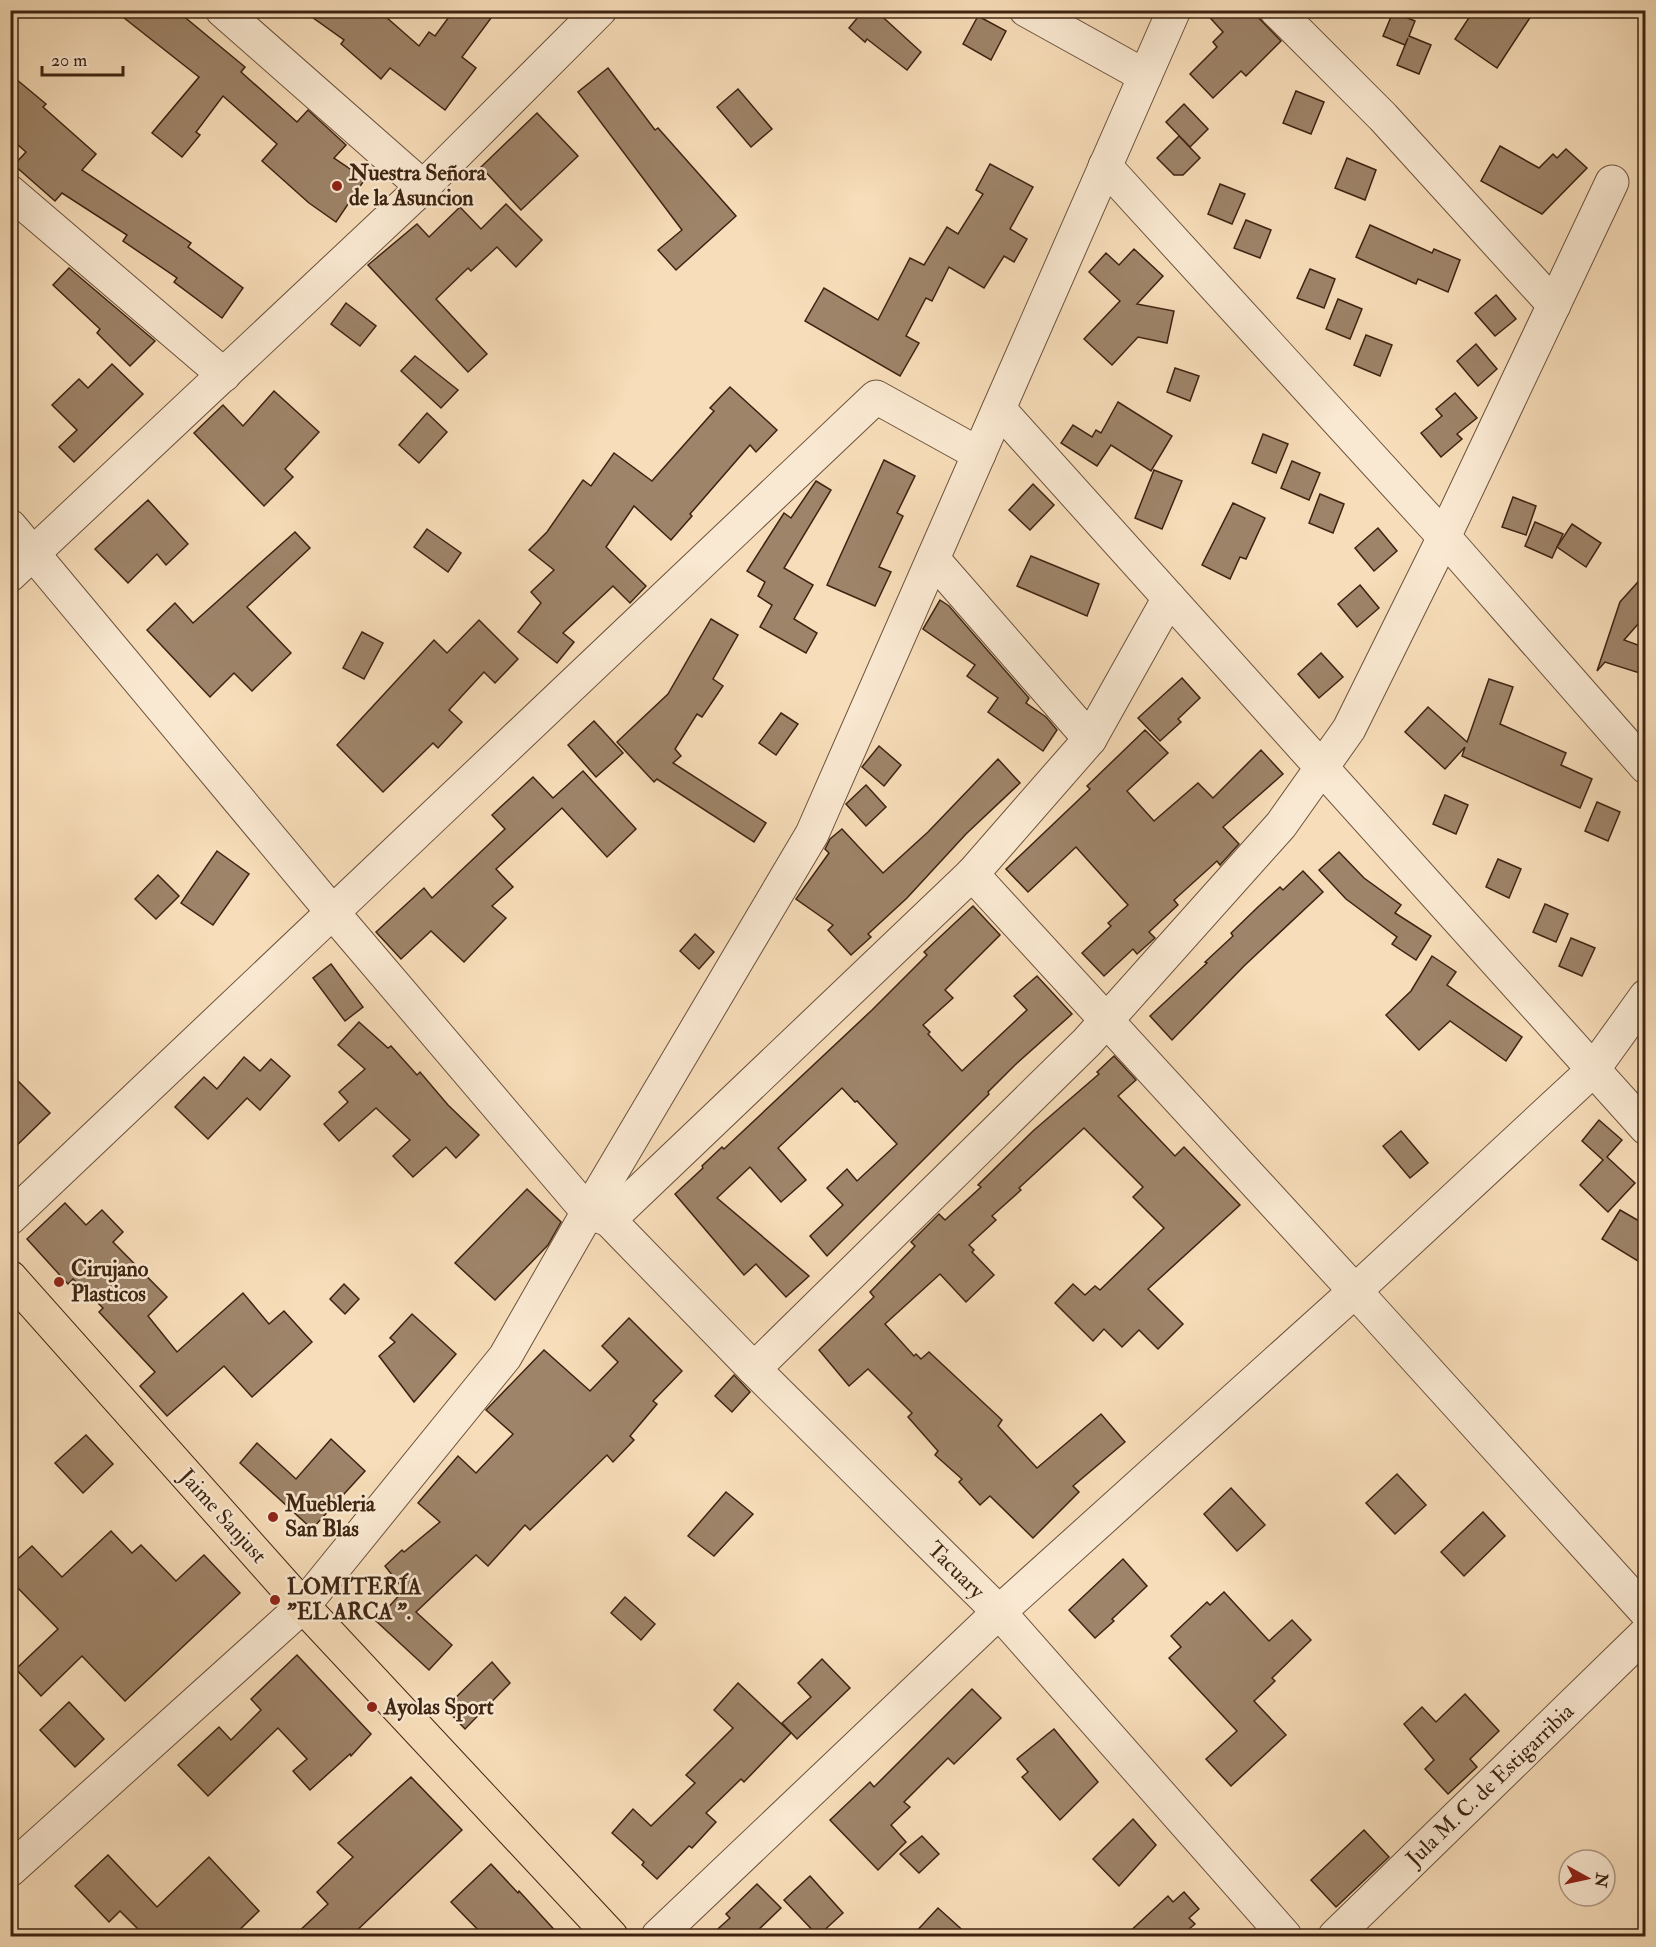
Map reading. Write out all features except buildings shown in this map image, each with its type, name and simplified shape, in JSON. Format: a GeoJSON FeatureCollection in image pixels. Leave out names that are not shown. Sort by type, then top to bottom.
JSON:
{"type":"FeatureCollection","features":[{"type":"Feature","properties":{"kind":"main road","name":"Jaime Sanjust"},"geometry":{"type":"LineString","coordinates":[[10,1277],[303,1606],[611,1936]]}},
{"type":"Feature","properties":{"kind":"street"},"geometry":{"type":"LineString","coordinates":[[222,10],[423,187]]}},
{"type":"Feature","properties":{"kind":"street"},"geometry":{"type":"LineString","coordinates":[[10,574],[423,187],[600,10]]}},
{"type":"Feature","properties":{"kind":"street"},"geometry":{"type":"LineString","coordinates":[[1026,10],[1145,76]]}},
{"type":"Feature","properties":{"kind":"street"},"geometry":{"type":"LineString","coordinates":[[10,1870],[303,1606],[505,1357],[598,1216],[812,834],[1174,10]]}},
{"type":"Feature","properties":{"kind":"street"},"geometry":{"type":"LineString","coordinates":[[1276,10],[1383,117],[1554,304]]}},
{"type":"Feature","properties":{"kind":"street"},"geometry":{"type":"LineString","coordinates":[[1105,166],[1444,537],[1646,767]]}},
{"type":"Feature","properties":{"kind":"street"},"geometry":{"type":"LineString","coordinates":[[754,1369],[1106,1021],[1281,825],[1349,729],[1444,537],[1612,182]]}},
{"type":"Feature","properties":{"kind":"street"},"geometry":{"type":"LineString","coordinates":[[10,192],[224,375]]}},
{"type":"Feature","properties":{"kind":"street"},"geometry":{"type":"LineString","coordinates":[[10,1218],[334,914],[876,397],[979,454]]}},
{"type":"Feature","properties":{"kind":"street"},"geometry":{"type":"LineString","coordinates":[[999,409],[1592,1071],[1646,1128]]}},
{"type":"Feature","properties":{"kind":"street","name":"Tacuary"},"geometry":{"type":"LineString","coordinates":[[10,526],[334,914],[598,1216],[999,1612],[1285,1936]]}},
{"type":"Feature","properties":{"kind":"street"},"geometry":{"type":"LineString","coordinates":[[933,559],[1090,739]]}},
{"type":"Feature","properties":{"kind":"street"},"geometry":{"type":"LineString","coordinates":[[598,1216],[972,874],[1090,739],[1168,598]]}},
{"type":"Feature","properties":{"kind":"street"},"geometry":{"type":"LineString","coordinates":[[972,874],[1355,1290],[1646,1612]]}},
{"type":"Feature","properties":{"kind":"street"},"geometry":{"type":"LineString","coordinates":[[658,1936],[999,1612],[1355,1290],[1592,1071],[1646,996]]}},
{"type":"Feature","properties":{"kind":"street","name":"Jula M. C. de Estigarribia"},"geometry":{"type":"LineString","coordinates":[[1335,1936],[1646,1633]]}},
{"type":"Feature","properties":{"kind":"place","name":"Nuestra Señora de la Asuncion"},"geometry":{"type":"Point","coordinates":[337,186]}},
{"type":"Feature","properties":{"kind":"place","name":"Cirujano Plasticos"},"geometry":{"type":"Point","coordinates":[59,1282]}},
{"type":"Feature","properties":{"kind":"place","name":"Muebleria San Blas"},"geometry":{"type":"Point","coordinates":[273,1517]}},
{"type":"Feature","properties":{"kind":"place","name":"LOMITERÍA \"EL ARCA \"."},"geometry":{"type":"Point","coordinates":[275,1600]}},
{"type":"Feature","properties":{"kind":"place","name":"Ayolas Sport"},"geometry":{"type":"Point","coordinates":[372,1707]}}]}
